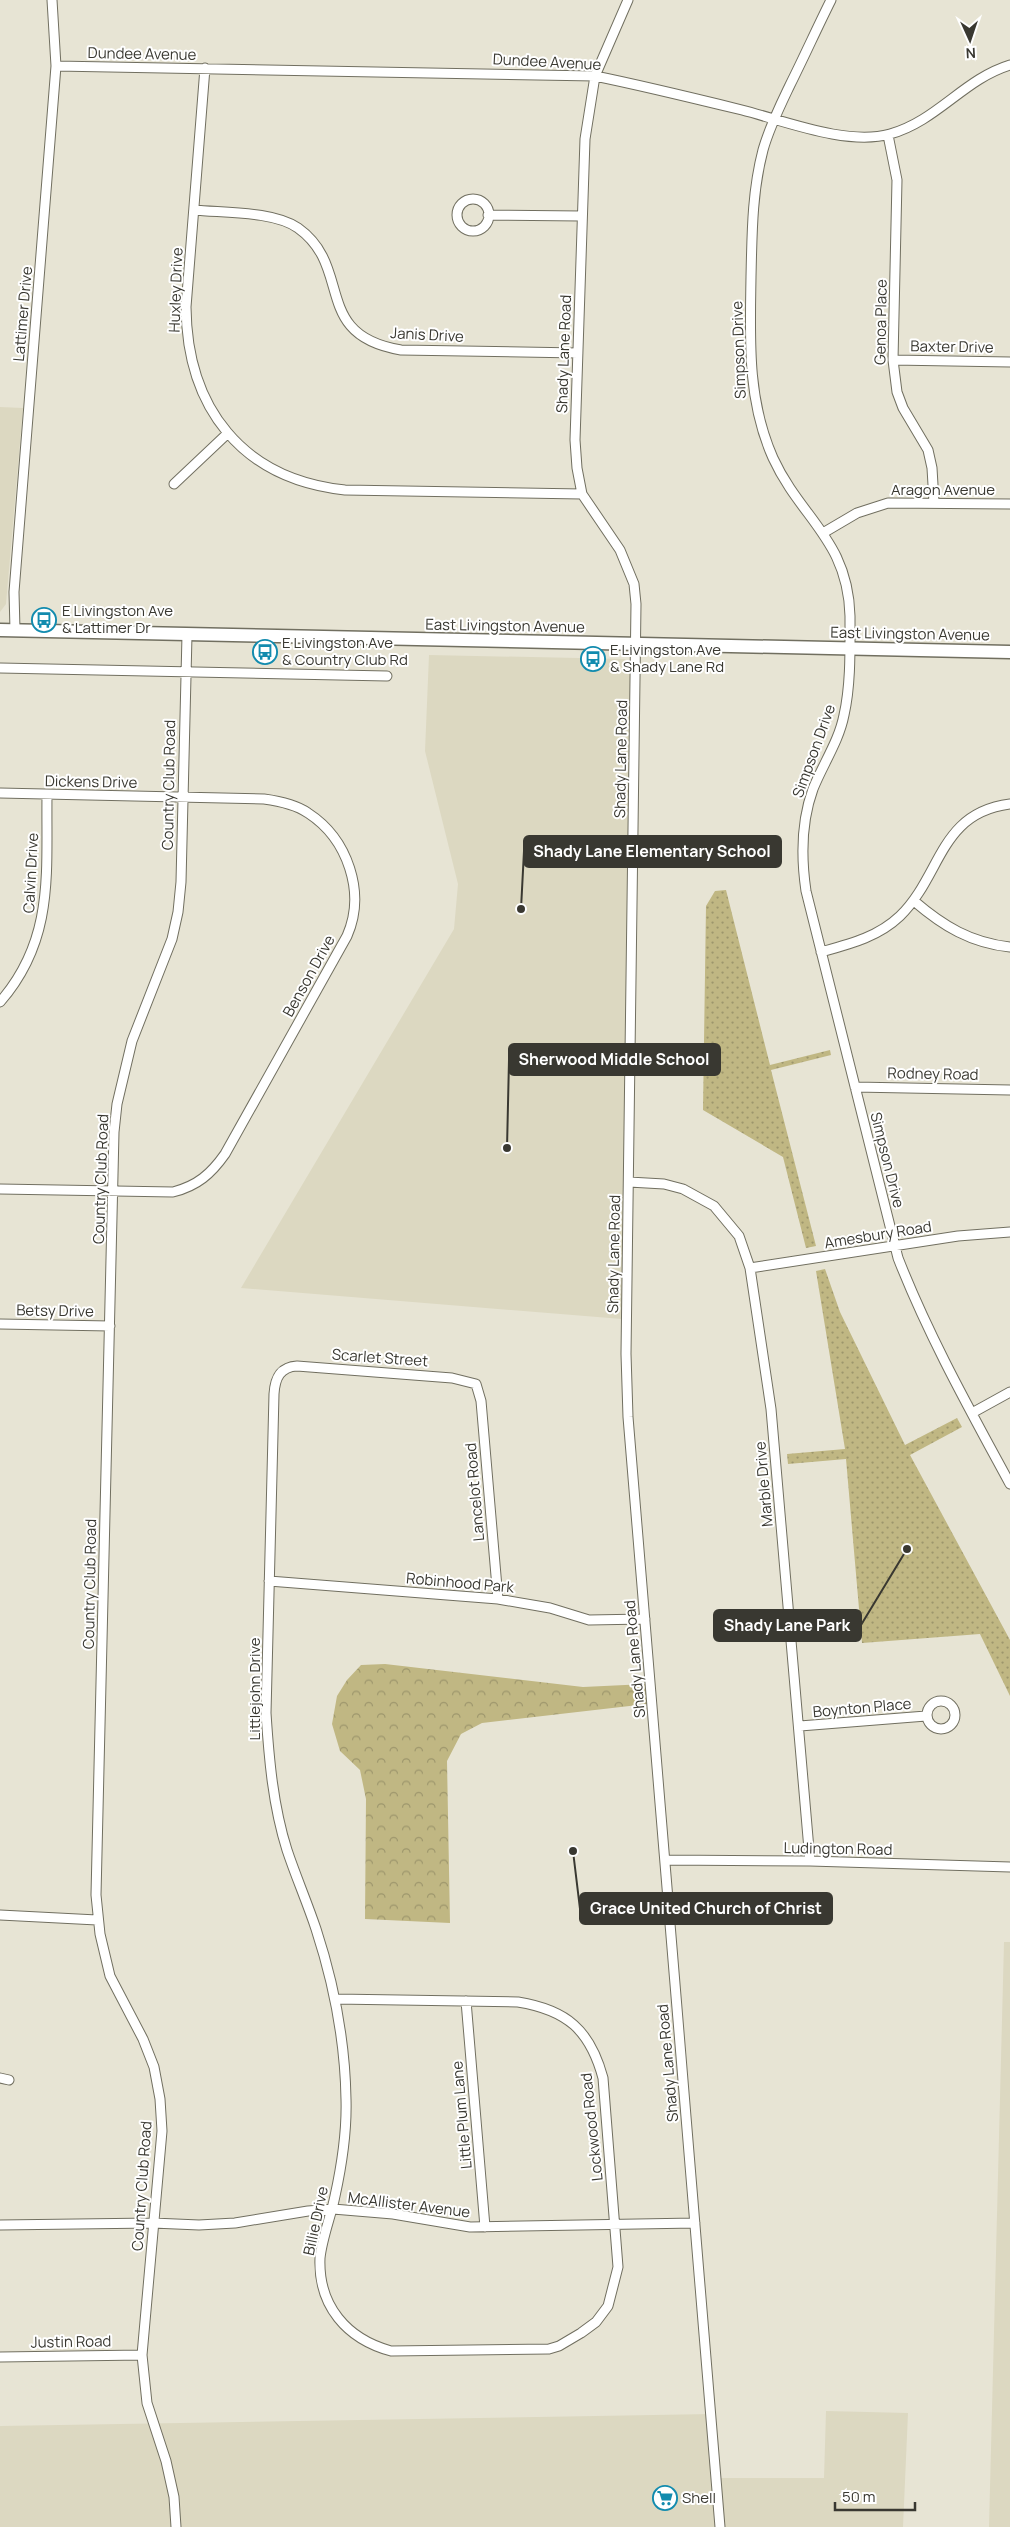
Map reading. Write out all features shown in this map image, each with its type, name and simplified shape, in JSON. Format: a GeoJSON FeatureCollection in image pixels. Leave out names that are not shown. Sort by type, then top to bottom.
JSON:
{"type":"FeatureCollection","features":[{"type":"Feature","properties":{"kind":"main road","name":"East Livingston Avenue"},"geometry":{"type":"LineString","coordinates":[[0,630],[187,636],[1010,652]]}},
{"type":"Feature","properties":{"kind":"street","name":"Lattimer Drive"},"geometry":{"type":"LineString","coordinates":[[15,630],[14,592],[56,66],[52,0]]}},
{"type":"Feature","properties":{"kind":"street","name":"Shady Lane Road"},"geometry":{"type":"LineString","coordinates":[[628,0],[595,76],[585,140],[575,440],[577,468],[582,494],[594,515],[620,550],[634,584],[636,604],[626,1354],[628,1417],[720,2527]]}},
{"type":"Feature","properties":{"kind":"street","name":"Simpson Drive"},"geometry":{"type":"LineString","coordinates":[[831,0],[775,119],[763,149],[752,209],[751,374],[756,413],[777,467],[833,548],[846,579],[850,615],[848,694],[844,717],[813,789],[806,814],[803,840],[803,866],[806,891],[895,1246],[916,1305],[1010,1484]]}},
{"type":"Feature","properties":{"kind":"street","name":"Dundee Avenue"},"geometry":{"type":"LineString","coordinates":[[56,66],[595,76],[647,86],[841,135],[873,137],[888,135],[920,122],[934,114],[972,82],[990,72],[1010,65]]}},
{"type":"Feature","properties":{"kind":"street","name":"Huxley Drive"},"geometry":{"type":"LineString","coordinates":[[205,68],[186,307],[188,345],[195,374],[205,398],[228,433],[264,464],[282,473],[325,488],[582,494]]}},
{"type":"Feature","properties":{"kind":"street","name":"Genoa Place"},"geometry":{"type":"LineString","coordinates":[[888,135],[896,180],[893,360],[897,392],[903,408],[928,450],[932,468],[934,502]]}},
{"type":"Feature","properties":{"kind":"street","name":"Janis Drive"},"geometry":{"type":"LineString","coordinates":[[194,210],[266,217],[297,228],[316,245],[326,260],[342,316],[356,331],[377,344],[401,350],[578,353]]}},
{"type":"Feature","properties":{"kind":"street"},"geometry":{"type":"LineString","coordinates":[[488,214],[581,216]]}},
{"type":"Feature","properties":{"kind":"street","name":"Baxter Drive"},"geometry":{"type":"LineString","coordinates":[[893,360],[1010,362]]}},
{"type":"Feature","properties":{"kind":"street"},"geometry":{"type":"LineString","coordinates":[[174,484],[228,433]]}},
{"type":"Feature","properties":{"kind":"street","name":"Aragon Avenue"},"geometry":{"type":"LineString","coordinates":[[824,533],[857,513],[870,508],[906,502],[1010,504]]}},
{"type":"Feature","properties":{"kind":"street","name":"Country Club Road"},"geometry":{"type":"LineString","coordinates":[[176,2527],[174,2497],[166,2461],[147,2403],[142,2355],[162,2131],[158,2083],[143,2040],[110,1976],[97,1920],[114,1132],[122,1082],[141,1012],[172,938],[178,912],[187,636]]}},
{"type":"Feature","properties":{"kind":"street"},"geometry":{"type":"LineString","coordinates":[[0,668],[186,670],[387,676]]}},
{"type":"Feature","properties":{"kind":"street","name":"Dickens Drive"},"geometry":{"type":"LineString","coordinates":[[0,793],[182,798]]}},
{"type":"Feature","properties":{"kind":"street","name":"Calvin Drive"},"geometry":{"type":"LineString","coordinates":[[0,1002],[26,965],[36,942],[43,918],[46,886],[48,794]]}},
{"type":"Feature","properties":{"kind":"street","name":"Benson Drive"},"geometry":{"type":"LineString","coordinates":[[0,1189],[173,1192],[186,1189],[211,1174],[230,1145],[347,936],[354,912],[354,890],[344,853],[330,833],[308,813],[280,801],[264,798],[182,798]]}},
{"type":"Feature","properties":{"kind":"street"},"geometry":{"type":"LineString","coordinates":[[821,952],[864,940],[899,917],[914,901],[952,835],[965,821],[981,811],[1010,804]]}},
{"type":"Feature","properties":{"kind":"street"},"geometry":{"type":"LineString","coordinates":[[914,901],[955,932],[978,942],[1010,947]]}},
{"type":"Feature","properties":{"kind":"street","name":"Rodney Road"},"geometry":{"type":"LineString","coordinates":[[854,1086],[1010,1090]]}},
{"type":"Feature","properties":{"kind":"street","name":"Marble Drive"},"geometry":{"type":"LineString","coordinates":[[629,1182],[664,1184],[683,1188],[714,1206],[739,1236],[750,1268],[771,1409],[800,1726],[810,1861]]}},
{"type":"Feature","properties":{"kind":"street","name":"Amesbury Road"},"geometry":{"type":"LineString","coordinates":[[750,1268],[958,1236],[1010,1232]]}},
{"type":"Feature","properties":{"kind":"street","name":"Betsy Drive"},"geometry":{"type":"LineString","coordinates":[[0,1324],[110,1326]]}},
{"type":"Feature","properties":{"kind":"street","name":"Scarlet Street"},"geometry":{"type":"LineString","coordinates":[[282,1371],[298,1366],[452,1378],[476,1384]]}},
{"type":"Feature","properties":{"kind":"street","name":"Littlejohn Drive"},"geometry":{"type":"LineString","coordinates":[[282,1371],[276,1378],[274,1394],[266,1713],[269,1762],[287,1850],[316,1928],[336,1999]]}},
{"type":"Feature","properties":{"kind":"street","name":"Lancelot Road"},"geometry":{"type":"LineString","coordinates":[[476,1384],[481,1401],[498,1599]]}},
{"type":"Feature","properties":{"kind":"street"},"geometry":{"type":"LineString","coordinates":[[972,1413],[1010,1392]]}},
{"type":"Feature","properties":{"kind":"street","name":"Robinhood Park"},"geometry":{"type":"LineString","coordinates":[[270,1581],[498,1599],[542,1606],[589,1620],[646,1619]]}},
{"type":"Feature","properties":{"kind":"street","name":"Boynton Place"},"geometry":{"type":"LineString","coordinates":[[800,1726],[926,1716]]}},
{"type":"Feature","properties":{"kind":"street","name":"Ludington Road"},"geometry":{"type":"LineString","coordinates":[[666,1860],[810,1861],[1010,1867]]}},
{"type":"Feature","properties":{"kind":"street"},"geometry":{"type":"LineString","coordinates":[[0,1915],[97,1920]]}},
{"type":"Feature","properties":{"kind":"street","name":"Lockwood Road"},"geometry":{"type":"LineString","coordinates":[[336,1999],[518,2002],[547,2008],[561,2014],[586,2036],[598,2060],[602,2078],[618,2267],[616,2281],[608,2306],[596,2322]]}},
{"type":"Feature","properties":{"kind":"street","name":"Billie Drive"},"geometry":{"type":"LineString","coordinates":[[336,1999],[343,2041],[346,2112],[342,2161],[333,2209],[320,2258],[322,2287],[330,2309],[340,2322],[349,2332],[370,2344],[391,2351],[405,2352],[535,2350],[558,2346],[596,2322]]}},
{"type":"Feature","properties":{"kind":"street","name":"Little Plum Lane"},"geometry":{"type":"LineString","coordinates":[[466,2001],[485,2227]]}},
{"type":"Feature","properties":{"kind":"street","name":"McAllister Avenue"},"geometry":{"type":"LineString","coordinates":[[0,2225],[153,2223],[199,2225],[235,2223],[308,2210],[333,2209],[393,2214],[453,2225],[485,2227],[696,2223]]}},
{"type":"Feature","properties":{"kind":"street","name":"Justin Road"},"geometry":{"type":"LineString","coordinates":[[0,2357],[142,2355]]}},
{"type":"Feature","properties":{"kind":"shaded area"},"geometry":{"type":"Polygon","coordinates":[[[0,407],[23,408],[6,604],[0,612],[0,407]]]}},
{"type":"Feature","properties":{"kind":"shaded area"},"geometry":{"type":"Polygon","coordinates":[[[429,655],[625,659],[631,667],[622,1319],[241,1288],[454,929],[458,884],[425,751],[429,655]]]}},
{"type":"Feature","properties":{"kind":"shaded area"},"geometry":{"type":"Polygon","coordinates":[[[1004,1942],[1010,1942],[1010,2527],[989,2527],[1004,1942]]]}},
{"type":"Feature","properties":{"kind":"shaded area"},"geometry":{"type":"Polygon","coordinates":[[[826,2411],[908,2413],[903,2527],[0,2527],[0,2426],[712,2414],[715,2478],[824,2478],[826,2411]]]}},
{"type":"Feature","properties":{"kind":"green space"},"geometry":{"type":"Polygon","coordinates":[[[726,890],[770,1065],[830,1050],[831,1055],[771,1070],[816,1246],[806,1248],[783,1157],[703,1110],[706,906],[715,891],[726,890]]]}},
{"type":"Feature","properties":{"kind":"green space"},"geometry":{"type":"Polygon","coordinates":[[[825,1269],[840,1312],[905,1445],[957,1418],[962,1427],[910,1455],[1010,1640],[1010,1696],[980,1634],[862,1643],[846,1459],[788,1464],[787,1454],[845,1449],[816,1271],[825,1269]]]}},
{"type":"Feature","properties":{"kind":"green space"},"geometry":{"type":"Polygon","coordinates":[[[385,1664],[583,1687],[646,1684],[647,1704],[482,1723],[461,1734],[447,1761],[450,1923],[365,1919],[366,1799],[360,1770],[340,1751],[332,1724],[337,1696],[347,1680],[361,1665],[385,1664]]]}},
{"type":"Feature","properties":{"kind":"place","name":"E Livingston Ave & Lattimer Dr"},"geometry":{"type":"Point","coordinates":[44,620]}},
{"type":"Feature","properties":{"kind":"place","name":"E Livingston Ave & Country Club Rd"},"geometry":{"type":"Point","coordinates":[265,652]}},
{"type":"Feature","properties":{"kind":"place","name":"E Livingston Ave & Shady Lane Rd"},"geometry":{"type":"Point","coordinates":[593,659]}},
{"type":"Feature","properties":{"kind":"place","name":"Shady Lane Elementary School"},"geometry":{"type":"Point","coordinates":[521,909]}},
{"type":"Feature","properties":{"kind":"place","name":"Sherwood Middle School"},"geometry":{"type":"Point","coordinates":[507,1148]}},
{"type":"Feature","properties":{"kind":"place","name":"Shady Lane Park"},"geometry":{"type":"Point","coordinates":[907,1549]}},
{"type":"Feature","properties":{"kind":"place","name":"Grace United Church of Christ"},"geometry":{"type":"Point","coordinates":[573,1851]}},
{"type":"Feature","properties":{"kind":"place","name":"Shell"},"geometry":{"type":"Point","coordinates":[665,2498]}}]}
